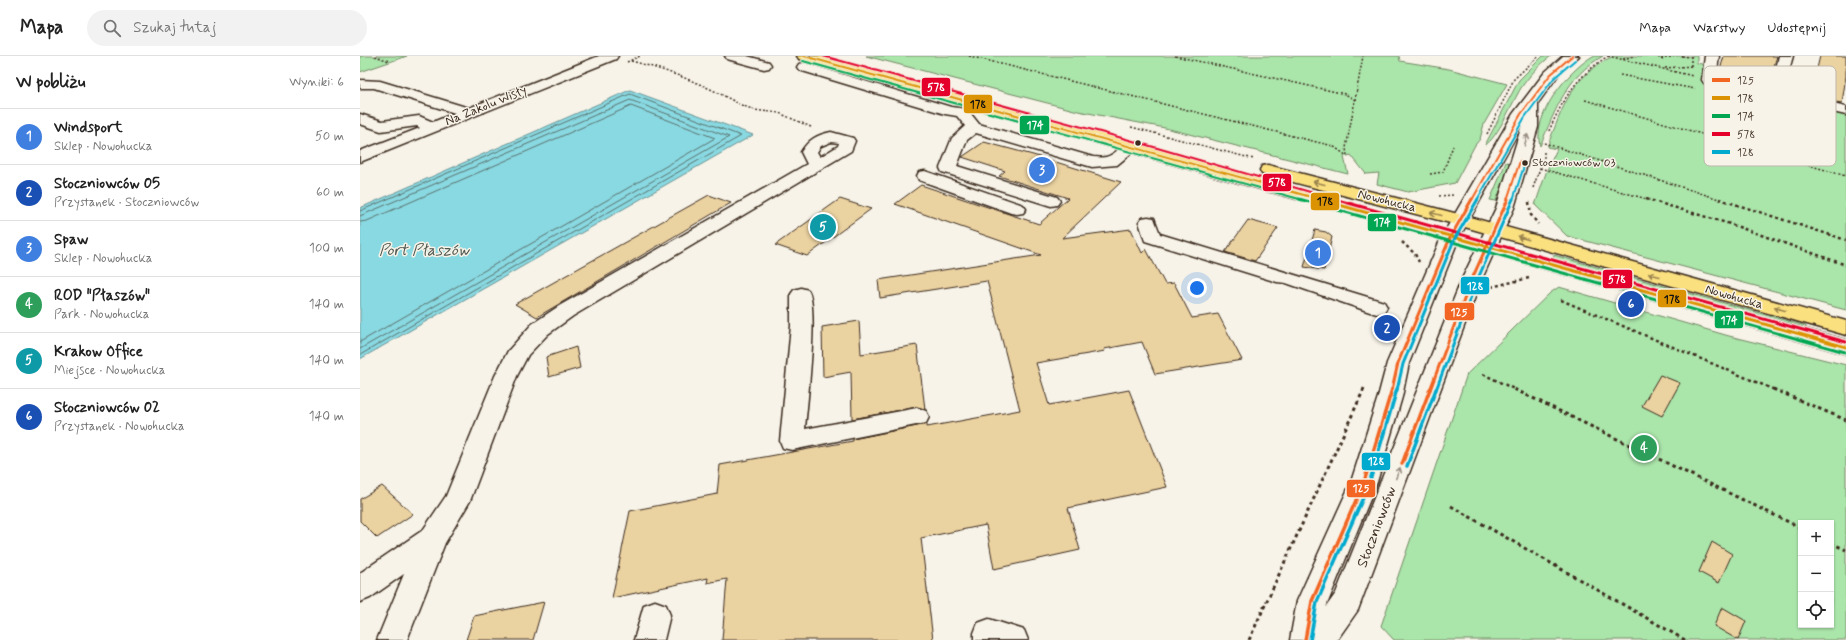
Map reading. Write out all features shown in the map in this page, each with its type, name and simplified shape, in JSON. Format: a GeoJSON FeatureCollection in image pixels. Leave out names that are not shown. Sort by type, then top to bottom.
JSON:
{"type":"FeatureCollection","features":[{"type":"Feature","properties":{"kind":"main road","name":"Nowohucka"},"geometry":{"type":"LineString","coordinates":[[833,56],[1066,119],[1460,220],[1492,240],[1846,347]]}},
{"type":"Feature","properties":{"kind":"main road","name":"Nowohucka"},"geometry":{"type":"LineString","coordinates":[[804,62],[1132,146],[1450,238],[1492,240],[1846,328]]}},
{"type":"Feature","properties":{"kind":"street","name":"Na Zakolu Wisły"},"geometry":{"type":"LineString","coordinates":[[360,157],[611,56]]}},
{"type":"Feature","properties":{"kind":"street"},"geometry":{"type":"LineString","coordinates":[[732,56],[764,65]]}},
{"type":"Feature","properties":{"kind":"street","name":"Stoczniowców"},"geometry":{"type":"LineString","coordinates":[[1305,640],[1312,601],[1364,482],[1390,397],[1398,363],[1450,238],[1502,145],[1522,114],[1531,104],[1551,72],[1572,56]]}},
{"type":"Feature","properties":{"kind":"street"},"geometry":{"type":"LineString","coordinates":[[1782,66],[1786,56]]}},
{"type":"Feature","properties":{"kind":"street"},"geometry":{"type":"LineString","coordinates":[[804,62],[950,111],[962,112],[974,127],[1092,162],[1111,162],[1132,146]]}},
{"type":"Feature","properties":{"kind":"street"},"geometry":{"type":"LineString","coordinates":[[360,84],[375,84],[470,113]]}},
{"type":"Feature","properties":{"kind":"street","name":"Stoczniowców"},"geometry":{"type":"LineString","coordinates":[[1319,640],[1348,601],[1471,281],[1492,240],[1505,208],[1530,127],[1531,104]]}},
{"type":"Feature","properties":{"kind":"street"},"geometry":{"type":"LineString","coordinates":[[1836,109],[1846,111]]}},
{"type":"Feature","properties":{"kind":"street"},"geometry":{"type":"LineString","coordinates":[[360,119],[381,126],[419,122],[433,128]]}},
{"type":"Feature","properties":{"kind":"street"},"geometry":{"type":"LineString","coordinates":[[974,127],[960,138],[948,168],[1052,201]]}},
{"type":"Feature","properties":{"kind":"street"},"geometry":{"type":"LineString","coordinates":[[392,640],[433,538],[457,501],[506,376],[519,351],[540,329],[566,311],[845,148],[847,141],[841,137],[829,137]]}},
{"type":"Feature","properties":{"kind":"street"},"geometry":{"type":"LineString","coordinates":[[924,176],[1017,209]]}},
{"type":"Feature","properties":{"kind":"street"},"geometry":{"type":"LineString","coordinates":[[1148,222],[1152,237],[1377,307]]}},
{"type":"Feature","properties":{"kind":"street"},"geometry":{"type":"LineString","coordinates":[[802,294],[802,326],[792,441],[917,417]]}},
{"type":"Feature","properties":{"kind":"street"},"geometry":{"type":"LineString","coordinates":[[360,589],[433,538]]}},
{"type":"Feature","properties":{"kind":"street"},"geometry":{"type":"LineString","coordinates":[[989,640],[989,633],[1013,640]]}},
{"type":"Feature","properties":{"kind":"path"},"geometry":{"type":"LineString","coordinates":[[375,56],[389,60]]}},
{"type":"Feature","properties":{"kind":"path"},"geometry":{"type":"LineString","coordinates":[[640,56],[631,61],[654,67],[709,87],[740,104],[755,110],[779,113],[815,128],[829,137]]}},
{"type":"Feature","properties":{"kind":"path"},"geometry":{"type":"LineString","coordinates":[[969,56],[1227,122],[1333,146],[1347,156],[1346,148],[1363,56]]}},
{"type":"Feature","properties":{"kind":"path"},"geometry":{"type":"LineString","coordinates":[[1175,56],[1345,94],[1355,100]]}},
{"type":"Feature","properties":{"kind":"path"},"geometry":{"type":"LineString","coordinates":[[1531,193],[1544,157],[1544,143],[1564,99],[1575,80],[1583,72],[1608,56],[1697,77]]}},
{"type":"Feature","properties":{"kind":"path"},"geometry":{"type":"LineString","coordinates":[[1622,60],[1634,56]]}},
{"type":"Feature","properties":{"kind":"path"},"geometry":{"type":"LineString","coordinates":[[1660,58],[1675,56]]}},
{"type":"Feature","properties":{"kind":"path"},"geometry":{"type":"LineString","coordinates":[[1682,56],[1691,57],[1691,66]]}},
{"type":"Feature","properties":{"kind":"path"},"geometry":{"type":"LineString","coordinates":[[1658,57],[1663,60]]}},
{"type":"Feature","properties":{"kind":"path"},"geometry":{"type":"LineString","coordinates":[[1656,68],[1681,68],[1711,61]]}},
{"type":"Feature","properties":{"kind":"path"},"geometry":{"type":"LineString","coordinates":[[1585,100],[1704,135]]}},
{"type":"Feature","properties":{"kind":"path"},"geometry":{"type":"LineString","coordinates":[[1544,143],[1846,240]]}},
{"type":"Feature","properties":{"kind":"path"},"geometry":{"type":"LineString","coordinates":[[1430,174],[1443,172],[1454,146]]}},
{"type":"Feature","properties":{"kind":"path"},"geometry":{"type":"LineString","coordinates":[[1812,166],[1846,176]]}},
{"type":"Feature","properties":{"kind":"path"},"geometry":{"type":"LineString","coordinates":[[1540,168],[1730,224],[1846,265]]}},
{"type":"Feature","properties":{"kind":"path"},"geometry":{"type":"LineString","coordinates":[[1524,213],[1532,215],[1528,204],[1529,199]]}},
{"type":"Feature","properties":{"kind":"path"},"geometry":{"type":"LineString","coordinates":[[1398,238],[1415,254],[1422,266]]}},
{"type":"Feature","properties":{"kind":"path"},"geometry":{"type":"LineString","coordinates":[[1490,287],[1506,282],[1534,277]]}},
{"type":"Feature","properties":{"kind":"path"},"geometry":{"type":"LineString","coordinates":[[1561,300],[1846,420]]}},
{"type":"Feature","properties":{"kind":"path"},"geometry":{"type":"LineString","coordinates":[[1483,374],[1798,527]]}},
{"type":"Feature","properties":{"kind":"path"},"geometry":{"type":"LineString","coordinates":[[1249,640],[1364,388]]}},
{"type":"Feature","properties":{"kind":"path"},"geometry":{"type":"LineString","coordinates":[[1451,506],[1685,640]]}},
{"type":"Feature","properties":{"kind":"path"},"geometry":{"type":"LineString","coordinates":[[1834,544],[1846,550]]}},
{"type":"Feature","properties":{"kind":"green space"},"geometry":{"type":"Polygon","coordinates":[[[360,56],[407,56],[360,72],[360,56]]]}},
{"type":"Feature","properties":{"kind":"green space"},"geometry":{"type":"Polygon","coordinates":[[[866,56],[1399,56],[1400,61],[1449,69],[1507,84],[1484,124],[1480,139],[1475,145],[1455,183],[1408,192],[1377,184],[1379,173],[1366,174],[1351,155],[1344,157],[1348,174],[1165,128],[1078,111],[866,56]]]}},
{"type":"Feature","properties":{"kind":"green space"},"geometry":{"type":"Polygon","coordinates":[[[1543,56],[1551,56],[1538,67],[1524,84],[1500,128],[1485,145],[1519,80],[1543,56]]]}},
{"type":"Feature","properties":{"kind":"green space"},"geometry":{"type":"Polygon","coordinates":[[[1593,56],[1603,56],[1590,64],[1571,84],[1551,119],[1540,146],[1539,134],[1541,121],[1554,95],[1573,72],[1593,56]]]}},
{"type":"Feature","properties":{"kind":"green space"},"geometry":{"type":"Polygon","coordinates":[[[1613,56],[1697,56],[1697,63],[1706,65],[1704,66],[1703,83],[1704,166],[1836,166],[1836,112],[1846,114],[1846,310],[1567,236],[1535,205],[1547,170],[1557,149],[1547,147],[1558,118],[1570,94],[1578,83],[1599,65],[1613,56]]]}},
{"type":"Feature","properties":{"kind":"green space"},"geometry":{"type":"Polygon","coordinates":[[[1506,162],[1511,163],[1496,201],[1490,200],[1506,162]]]}},
{"type":"Feature","properties":{"kind":"green space"},"geometry":{"type":"Polygon","coordinates":[[[1554,255],[1806,326],[1806,329],[1553,260],[1554,255]]]}},
{"type":"Feature","properties":{"kind":"green space"},"geometry":{"type":"Polygon","coordinates":[[[1559,287],[1729,336],[1846,365],[1846,640],[1394,640],[1381,626],[1467,374],[1550,293],[1559,287]]]}},
{"type":"Feature","properties":{"kind":"water","name":"Port Płaszów"},"geometry":{"type":"Polygon","coordinates":[[[630,90],[753,135],[360,359],[360,208],[630,90]]]}},
{"type":"Feature","properties":{"kind":"building"},"geometry":{"type":"Polygon","coordinates":[[[1724,56],[1777,56],[1774,66],[1721,66],[1724,56]]]}},
{"type":"Feature","properties":{"kind":"building"},"geometry":{"type":"Polygon","coordinates":[[[1820,56],[1846,56],[1846,76],[1842,103],[1836,102],[1836,66],[1818,66],[1820,56]]]}},
{"type":"Feature","properties":{"kind":"building"},"geometry":{"type":"Polygon","coordinates":[[[984,142],[1033,155],[1121,182],[1062,238],[1131,229],[1142,253],[1146,249],[1165,284],[1174,283],[1192,318],[1218,314],[1242,360],[1155,374],[1142,342],[1104,349],[1105,351],[1036,363],[1049,405],[1129,390],[1167,487],[1068,508],[1080,550],[994,569],[986,525],[921,538],[933,640],[722,640],[727,579],[707,583],[708,578],[612,598],[630,511],[717,494],[720,465],[853,441],[853,439],[927,424],[927,427],[1020,410],[987,281],[880,298],[878,280],[1041,255],[895,204],[921,185],[1039,224],[1068,198],[999,176],[1005,171],[962,157],[984,142]]]}},
{"type":"Feature","properties":{"kind":"building"},"geometry":{"type":"Polygon","coordinates":[[[709,195],[731,203],[537,317],[515,304],[709,195]]]}},
{"type":"Feature","properties":{"kind":"building"},"geometry":{"type":"Polygon","coordinates":[[[840,199],[871,209],[807,256],[775,245],[840,199]]]}},
{"type":"Feature","properties":{"kind":"building"},"geometry":{"type":"Polygon","coordinates":[[[1248,220],[1278,228],[1255,261],[1225,252],[1248,220]]]}},
{"type":"Feature","properties":{"kind":"building"},"geometry":{"type":"Polygon","coordinates":[[[1315,230],[1326,232],[1332,237],[1324,270],[1304,267],[1315,230]]]}},
{"type":"Feature","properties":{"kind":"building"},"geometry":{"type":"Polygon","coordinates":[[[859,321],[861,354],[917,345],[925,409],[917,407],[852,419],[851,372],[823,377],[822,327],[859,321]]]}},
{"type":"Feature","properties":{"kind":"building"},"geometry":{"type":"Polygon","coordinates":[[[576,347],[580,368],[549,377],[546,357],[576,347]]]}},
{"type":"Feature","properties":{"kind":"building"},"geometry":{"type":"Polygon","coordinates":[[[1660,375],[1680,383],[1662,416],[1642,406],[1660,375]]]}},
{"type":"Feature","properties":{"kind":"building"},"geometry":{"type":"Polygon","coordinates":[[[382,486],[413,514],[377,538],[360,521],[360,499],[382,486]]]}},
{"type":"Feature","properties":{"kind":"building"},"geometry":{"type":"Polygon","coordinates":[[[1712,542],[1732,554],[1719,583],[1699,572],[1712,542]]]}},
{"type":"Feature","properties":{"kind":"building"},"geometry":{"type":"Polygon","coordinates":[[[544,602],[533,640],[466,640],[474,616],[544,602]]]}},
{"type":"Feature","properties":{"kind":"building"},"geometry":{"type":"Polygon","coordinates":[[[1722,607],[1746,621],[1738,640],[1714,626],[1722,607]]]}},
{"type":"Feature","properties":{"kind":"transit line","name":"178"},"geometry":{"type":"LineString","coordinates":[[804,56],[1846,347]]}},
{"type":"Feature","properties":{"kind":"transit line","name":"578"},"geometry":{"type":"LineString","coordinates":[[823,56],[1133,141],[1451,233],[1846,342]]}},
{"type":"Feature","properties":{"kind":"transit line","name":"125"},"geometry":{"type":"LineString","coordinates":[[1305,640],[1312,601],[1364,482],[1390,397],[1398,363],[1450,238],[1521,114],[1550,75],[1572,56]]}},
{"type":"Feature","properties":{"kind":"transit line","name":"128"},"geometry":{"type":"LineString","coordinates":[[1310,640],[1317,602],[1369,484],[1395,398],[1403,364],[1454,240],[1525,117],[1554,78],[1575,60]]}},
{"type":"Feature","properties":{"kind":"transit line","name":"174"},"geometry":{"type":"LineString","coordinates":[[803,61],[1845,352]]}},
{"type":"Feature","properties":{"kind":"transit line","name":"125"},"geometry":{"type":"LineString","coordinates":[[1402,464],[1471,281],[1505,208],[1520,161]]}},
{"type":"Feature","properties":{"kind":"transit line","name":"128"},"geometry":{"type":"LineString","coordinates":[[1407,466],[1476,283],[1510,210],[1525,163]]}},
{"type":"Feature","properties":{"kind":"place","name":"Stoczniowców 03"},"geometry":{"type":"Point","coordinates":[1525,163]}},
{"type":"Feature","properties":{"kind":"place","name":"Spaw"},"geometry":{"type":"Point","coordinates":[1042,170]}},
{"type":"Feature","properties":{"kind":"place","name":"Krakow Office"},"geometry":{"type":"Point","coordinates":[823,227]}},
{"type":"Feature","properties":{"kind":"place","name":"Windsport"},"geometry":{"type":"Point","coordinates":[1318,253]}},
{"type":"Feature","properties":{"kind":"place","name":"Stoczniowców 02"},"geometry":{"type":"Point","coordinates":[1631,304]}},
{"type":"Feature","properties":{"kind":"place","name":"Stoczniowców 05"},"geometry":{"type":"Point","coordinates":[1387,328]}},
{"type":"Feature","properties":{"kind":"place","name":"ROD \"Płaszów\""},"geometry":{"type":"Point","coordinates":[1644,448]}}]}
